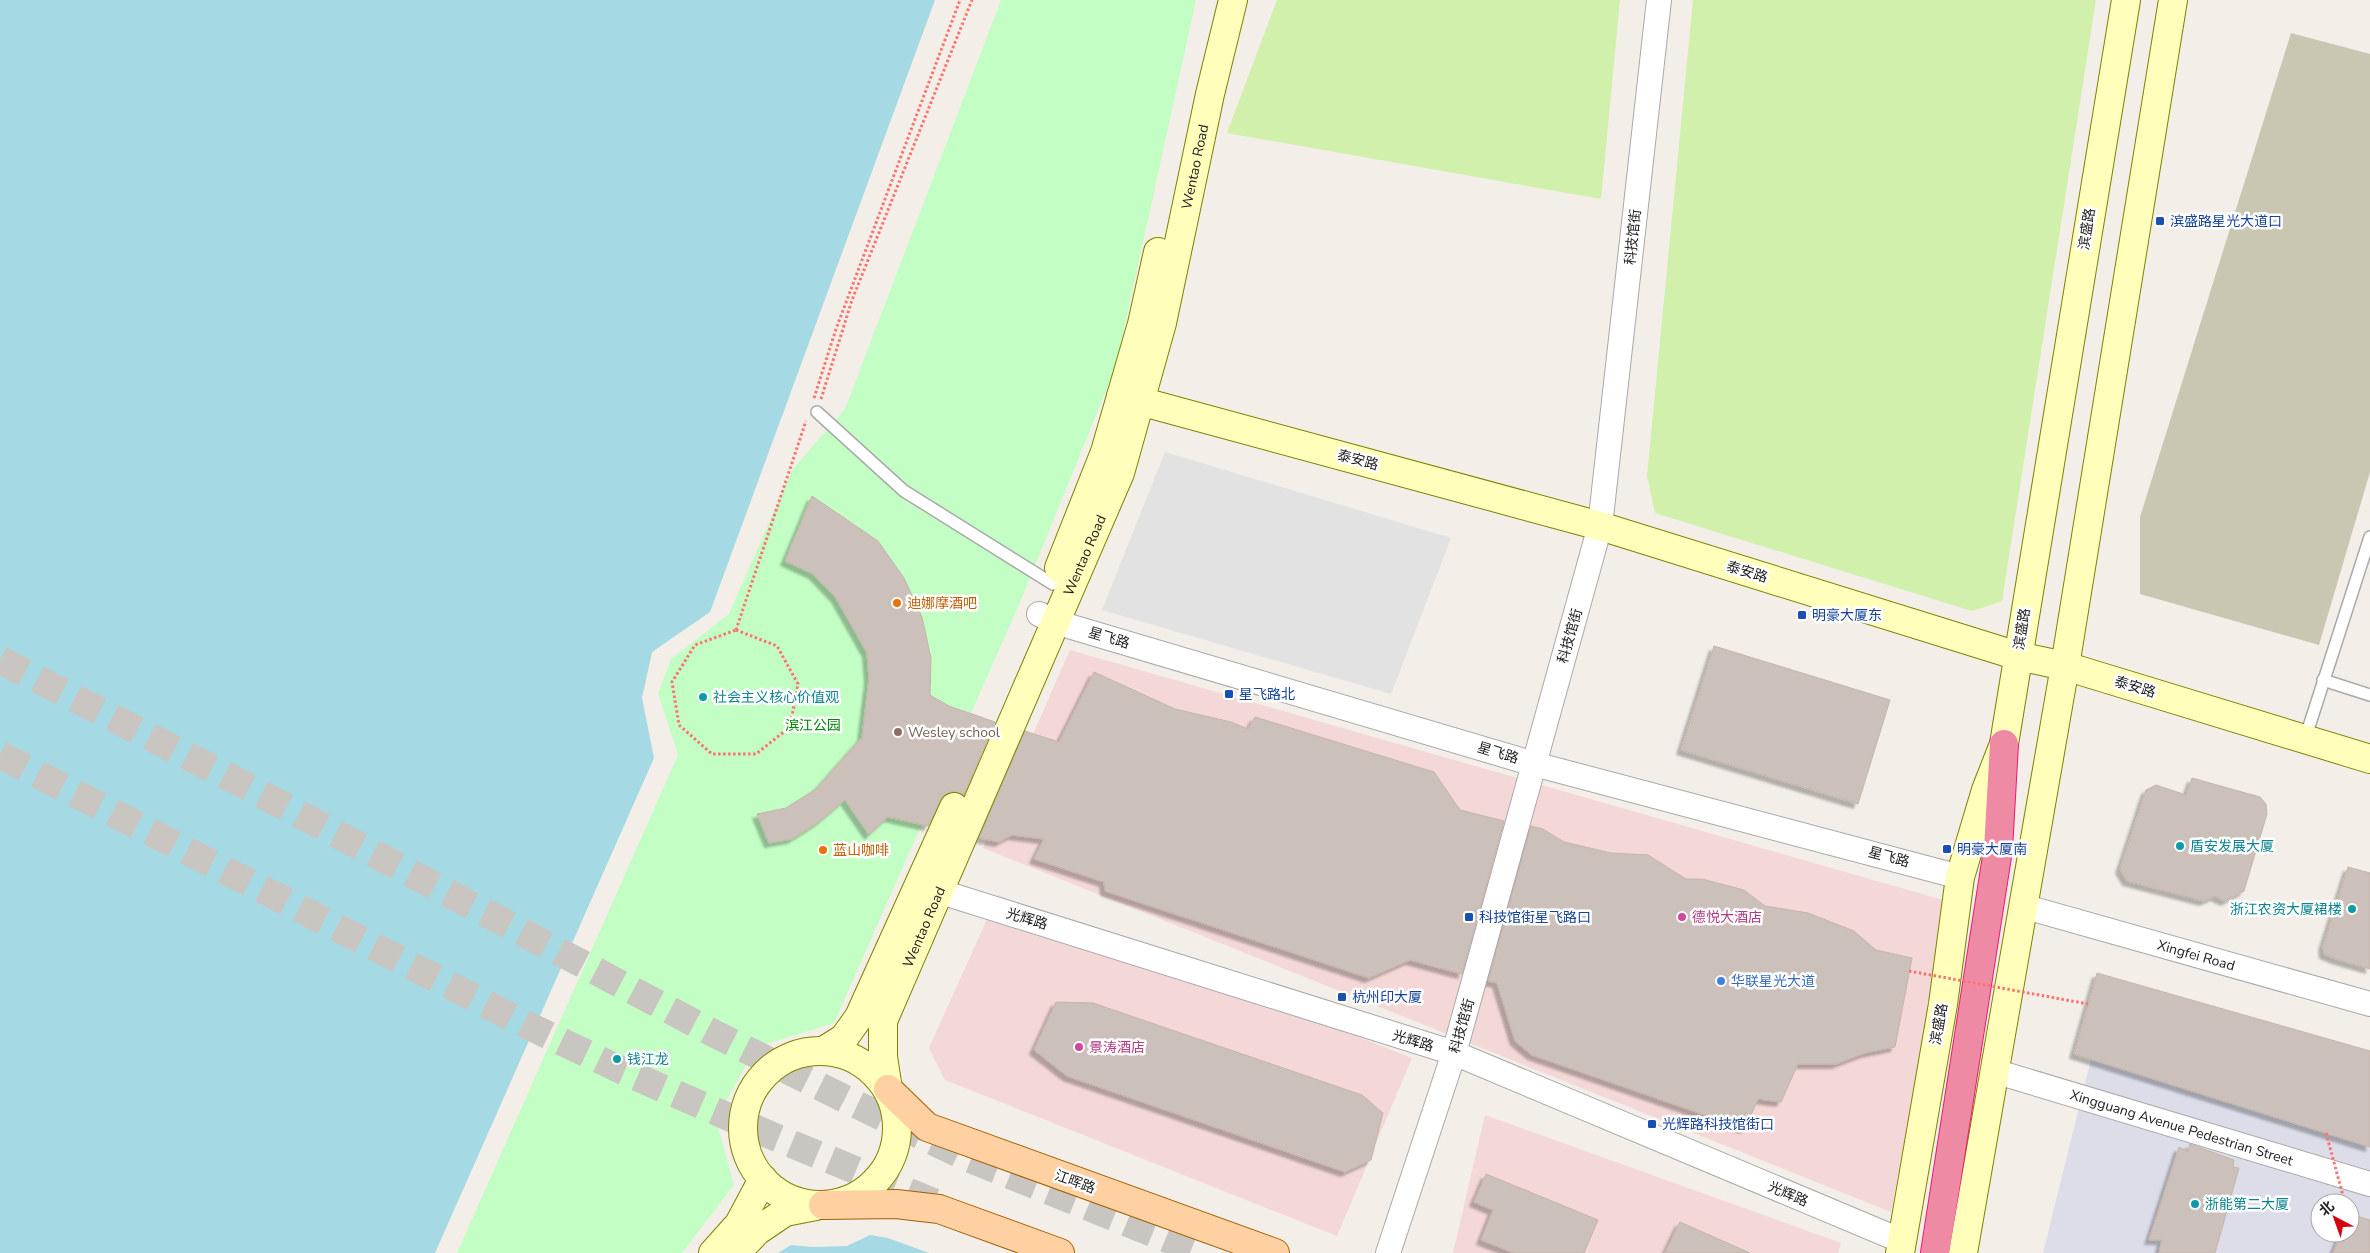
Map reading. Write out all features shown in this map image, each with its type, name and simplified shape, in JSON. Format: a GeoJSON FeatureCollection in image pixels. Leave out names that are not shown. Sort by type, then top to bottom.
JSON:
{"type":"FeatureCollection","features":[{"type":"Feature","properties":{"kind":"highway"},"geometry":{"type":"LineString","coordinates":[[1936,1253],[1998,850],[2004,744]]}},
{"type":"Feature","properties":{"kind":"main road","name":"Wentao Road"},"geometry":{"type":"LineString","coordinates":[[825,1050],[844,1038],[859,1017],[1047,618],[1120,473],[1142,324],[1202,46],[1217,0]]}},
{"type":"Feature","properties":{"kind":"main road","name":"Wentao Road"},"geometry":{"type":"LineString","coordinates":[[888,1089],[883,1057],[884,1021],[1047,618],[1053,584],[1105,452],[1131,398],[1162,323],[1210,94],[1233,0]]}},
{"type":"Feature","properties":{"kind":"main road","name":"滨盛路"},"geometry":{"type":"LineString","coordinates":[[1901,1247],[1943,1004],[1960,877],[1986,790],[2004,744],[2126,0]]}},
{"type":"Feature","properties":{"kind":"main road"},"geometry":{"type":"LineString","coordinates":[[1963,1253],[2065,666],[2173,0]]}},
{"type":"Feature","properties":{"kind":"main road","name":"泰安路"},"geometry":{"type":"LineString","coordinates":[[1131,398],[1600,526],[2018,656],[2065,666],[2370,759]]}},
{"type":"Feature","properties":{"kind":"main road"},"geometry":{"type":"LineString","coordinates":[[736,1253],[756,1231],[785,1212],[823,1205],[849,1200],[871,1186],[886,1168],[895,1148],[898,1125],[888,1089],[871,1069],[850,1056],[825,1050],[799,1053],[776,1065],[758,1083],[746,1106],[743,1132],[749,1157],[763,1179],[780,1193],[801,1202],[823,1205],[896,1204],[939,1209],[1060,1253]]}},
{"type":"Feature","properties":{"kind":"main road","name":"江晖路"},"geometry":{"type":"LineString","coordinates":[[888,1089],[927,1127],[1275,1253]]}},
{"type":"Feature","properties":{"kind":"main road"},"geometry":{"type":"LineString","coordinates":[[713,1253],[739,1224],[763,1179]]}},
{"type":"Feature","properties":{"kind":"street","name":"科技馆街"},"geometry":{"type":"LineString","coordinates":[[1388,1253],[1454,1054],[1600,526],[1659,0]]}},
{"type":"Feature","properties":{"kind":"street","name":"星飞路"},"geometry":{"type":"LineString","coordinates":[[1047,618],[1534,764],[1960,877]]}},
{"type":"Feature","properties":{"kind":"street","name":"光辉路"},"geometry":{"type":"LineString","coordinates":[[938,891],[1454,1054],[1901,1247]]}},
{"type":"Feature","properties":{"kind":"street","name":"Xingfei Road"},"geometry":{"type":"LineString","coordinates":[[2022,906],[2370,1004]]}},
{"type":"Feature","properties":{"kind":"street","name":"Xingguang Avenue Pedestrian Street"},"geometry":{"type":"LineString","coordinates":[[1994,1071],[2370,1184]]}},
{"type":"Feature","properties":{"kind":"lane"},"geometry":{"type":"LineString","coordinates":[[812,411],[904,491],[1053,584]]}},
{"type":"Feature","properties":{"kind":"lane"},"geometry":{"type":"LineString","coordinates":[[2306,739],[2323,680],[2370,537]]}},
{"type":"Feature","properties":{"kind":"lane"},"geometry":{"type":"LineString","coordinates":[[2323,680],[2370,695]]}},
{"type":"Feature","properties":{"kind":"path"},"geometry":{"type":"LineString","coordinates":[[812,411],[836,329],[960,0]]}},
{"type":"Feature","properties":{"kind":"path"},"geometry":{"type":"LineString","coordinates":[[736,630],[852,300],[972,0]]}},
{"type":"Feature","properties":{"kind":"path"},"geometry":{"type":"LineString","coordinates":[[736,630],[777,646],[798,684],[790,727],[756,754],[712,754],[679,725],[672,682],[695,645],[736,630]]}},
{"type":"Feature","properties":{"kind":"path"},"geometry":{"type":"LineString","coordinates":[[1910,971],[2088,1004]]}},
{"type":"Feature","properties":{"kind":"path"},"geometry":{"type":"LineString","coordinates":[[2326,1133],[2342,1193]]}},
{"type":"Feature","properties":{"kind":"shaded area"},"geometry":{"type":"Polygon","coordinates":[[[2291,33],[2370,54],[2370,472],[2319,645],[2140,594],[2140,517],[2291,33]]]}},
{"type":"Feature","properties":{"kind":"shaded area"},"geometry":{"type":"Polygon","coordinates":[[[1165,452],[1451,538],[1391,694],[1102,610],[1165,452]]]}},
{"type":"Feature","properties":{"kind":"shaded area"},"geometry":{"type":"Polygon","coordinates":[[[1070,650],[1950,902],[1891,1212],[983,848],[1070,650]]]}},
{"type":"Feature","properties":{"kind":"shaded area"},"geometry":{"type":"Polygon","coordinates":[[[998,895],[1412,1058],[1337,1236],[945,1080],[929,1048],[998,895]]]}},
{"type":"Feature","properties":{"kind":"shaded area"},"geometry":{"type":"Polygon","coordinates":[[[2091,1059],[2370,1147],[2370,1220],[2360,1217],[2360,1193],[2310,1193],[2310,1243],[2337,1243],[2333,1253],[2215,1253],[2234,1161],[2191,1144],[2188,1152],[2179,1147],[2149,1239],[2162,1240],[2159,1253],[2043,1253],[2091,1059]]]}},
{"type":"Feature","properties":{"kind":"shaded area"},"geometry":{"type":"Polygon","coordinates":[[[1485,1115],[1841,1243],[1838,1253],[1453,1253],[1485,1115]]]}},
{"type":"Feature","properties":{"kind":"green space","name":"滨江公园"},"geometry":{"type":"Polygon","coordinates":[[[1001,0],[1196,0],[1116,366],[1021,600],[834,1023],[756,1047],[716,1120],[734,1185],[682,1253],[457,1253],[678,755],[658,693],[671,659],[729,614],[792,470],[845,409],[1001,0]]]}},
{"type":"Feature","properties":{"kind":"green space"},"geometry":{"type":"Polygon","coordinates":[[[1277,0],[1620,0],[1601,199],[1227,133],[1277,0]]]}},
{"type":"Feature","properties":{"kind":"green space"},"geometry":{"type":"Polygon","coordinates":[[[1693,0],[2096,0],[2002,601],[1972,611],[1655,513],[1647,476],[1693,0]]]}},
{"type":"Feature","properties":{"kind":"water"},"geometry":{"type":"Polygon","coordinates":[[[0,0],[935,0],[710,612],[652,652],[642,698],[654,758],[435,1253],[0,1253],[0,0]]]}},
{"type":"Feature","properties":{"kind":"water"},"geometry":{"type":"Polygon","coordinates":[[[870,1235],[888,1238],[929,1253],[778,1253],[791,1245],[812,1247],[847,1246],[870,1235]]]}},
{"type":"Feature","properties":{"kind":"building"},"geometry":{"type":"Polygon","coordinates":[[[812,496],[878,541],[904,578],[922,617],[931,658],[930,695],[949,706],[995,722],[964,795],[953,791],[945,795],[928,826],[888,817],[869,835],[845,800],[819,822],[792,839],[769,843],[757,814],[786,808],[816,789],[862,737],[869,679],[867,653],[836,598],[813,574],[785,561],[812,496]]]}},
{"type":"Feature","properties":{"kind":"building"},"geometry":{"type":"Polygon","coordinates":[[[1714,646],[1890,700],[1858,804],[1681,750],[1714,646]]]}},
{"type":"Feature","properties":{"kind":"building"},"geometry":{"type":"Polygon","coordinates":[[[1094,672],[1175,709],[1231,722],[1248,729],[1255,717],[1434,772],[1460,810],[1504,821],[1462,974],[1410,960],[1369,978],[1105,891],[1104,882],[1034,859],[1044,839],[1012,835],[999,842],[979,838],[1025,731],[1059,742],[1094,672]]]}},
{"type":"Feature","properties":{"kind":"building","name":"盾安发展大厦"},"geometry":{"type":"Polygon","coordinates":[[[2192,778],[2260,797],[2266,804],[2267,814],[2244,891],[2225,901],[2215,896],[2204,901],[2127,881],[2120,869],[2146,790],[2156,785],[2186,795],[2192,778]]]}},
{"type":"Feature","properties":{"kind":"building"},"geometry":{"type":"Polygon","coordinates":[[[1531,826],[1543,829],[1564,842],[1611,853],[1648,855],[1686,879],[1702,879],[1744,890],[1765,906],[1808,913],[1854,931],[1876,950],[1912,958],[1895,1047],[1865,1053],[1836,1064],[1798,1064],[1781,1102],[1758,1099],[1745,1129],[1532,1055],[1515,1041],[1497,983],[1488,981],[1531,826]]]}},
{"type":"Feature","properties":{"kind":"building","name":"浙江农资大厦裙楼"},"geometry":{"type":"Polygon","coordinates":[[[2348,867],[2370,873],[2370,969],[2324,954],[2323,946],[2348,867]]]}},
{"type":"Feature","properties":{"kind":"building"},"geometry":{"type":"Polygon","coordinates":[[[2097,973],[2370,1051],[2370,1147],[2074,1054],[2097,973]]]}},
{"type":"Feature","properties":{"kind":"building"},"geometry":{"type":"Polygon","coordinates":[[[1056,1002],[1093,1003],[1362,1095],[1383,1113],[1371,1160],[1345,1172],[1067,1076],[1034,1050],[1056,1002]]]}},
{"type":"Feature","properties":{"kind":"building","name":"浙能第二大厦"},"geometry":{"type":"Polygon","coordinates":[[[2190,1144],[2234,1160],[2233,1167],[2239,1168],[2215,1253],[2159,1253],[2162,1240],[2149,1240],[2179,1147],[2188,1152],[2190,1144]]]}},
{"type":"Feature","properties":{"kind":"building"},"geometry":{"type":"Polygon","coordinates":[[[1486,1174],[1598,1220],[1584,1253],[1514,1253],[1481,1240],[1493,1210],[1474,1202],[1486,1174]]]}},
{"type":"Feature","properties":{"kind":"building"},"geometry":{"type":"Polygon","coordinates":[[[2360,1217],[2370,1220],[2370,1253],[2333,1253],[2337,1243],[2360,1243],[2360,1217]]]}},
{"type":"Feature","properties":{"kind":"building"},"geometry":{"type":"Polygon","coordinates":[[[1680,1222],[1750,1253],[1665,1253],[1680,1222]]]}},
{"type":"Feature","properties":{"kind":"tunnel"},"geometry":{"type":"LineString","coordinates":[[0,660],[246,786],[713,1033],[845,1099],[968,1158],[1202,1253]]}},
{"type":"Feature","properties":{"kind":"tunnel"},"geometry":{"type":"LineString","coordinates":[[0,755],[525,1024],[623,1071],[777,1138],[943,1206]]}},
{"type":"Feature","properties":{"kind":"place","name":"滨盛路星光大道口"},"geometry":{"type":"Point","coordinates":[2160,221]}},
{"type":"Feature","properties":{"kind":"place","name":"迪娜摩酒吧"},"geometry":{"type":"Point","coordinates":[897,603]}},
{"type":"Feature","properties":{"kind":"place","name":"明豪大厦东"},"geometry":{"type":"Point","coordinates":[1802,615]}},
{"type":"Feature","properties":{"kind":"place","name":"星飞路北"},"geometry":{"type":"Point","coordinates":[1229,694]}},
{"type":"Feature","properties":{"kind":"place","name":"社会主义核心价值观"},"geometry":{"type":"Point","coordinates":[703,697]}},
{"type":"Feature","properties":{"kind":"place","name":"Wesley school"},"geometry":{"type":"Point","coordinates":[898,732]}},
{"type":"Feature","properties":{"kind":"place","name":"盾安发展大厦"},"geometry":{"type":"Point","coordinates":[2180,846]}},
{"type":"Feature","properties":{"kind":"place","name":"明豪大厦南"},"geometry":{"type":"Point","coordinates":[1947,849]}},
{"type":"Feature","properties":{"kind":"place","name":"蓝山咖啡"},"geometry":{"type":"Point","coordinates":[823,850]}},
{"type":"Feature","properties":{"kind":"place","name":"浙江农资大厦裙楼"},"geometry":{"type":"Point","coordinates":[2352,909]}},
{"type":"Feature","properties":{"kind":"place","name":"科技馆街星飞路口"},"geometry":{"type":"Point","coordinates":[1469,917]}},
{"type":"Feature","properties":{"kind":"place","name":"德悦大酒店"},"geometry":{"type":"Point","coordinates":[1682,917]}},
{"type":"Feature","properties":{"kind":"place","name":"华联星光大道"},"geometry":{"type":"Point","coordinates":[1721,981]}},
{"type":"Feature","properties":{"kind":"place","name":"杭州印大厦"},"geometry":{"type":"Point","coordinates":[1342,997]}},
{"type":"Feature","properties":{"kind":"place","name":"景涛酒店"},"geometry":{"type":"Point","coordinates":[1079,1047]}},
{"type":"Feature","properties":{"kind":"place","name":"钱江龙"},"geometry":{"type":"Point","coordinates":[617,1059]}},
{"type":"Feature","properties":{"kind":"place","name":"光辉路科技馆街口"},"geometry":{"type":"Point","coordinates":[1652,1124]}},
{"type":"Feature","properties":{"kind":"place","name":"浙能第二大厦"},"geometry":{"type":"Point","coordinates":[2195,1204]}}]}
